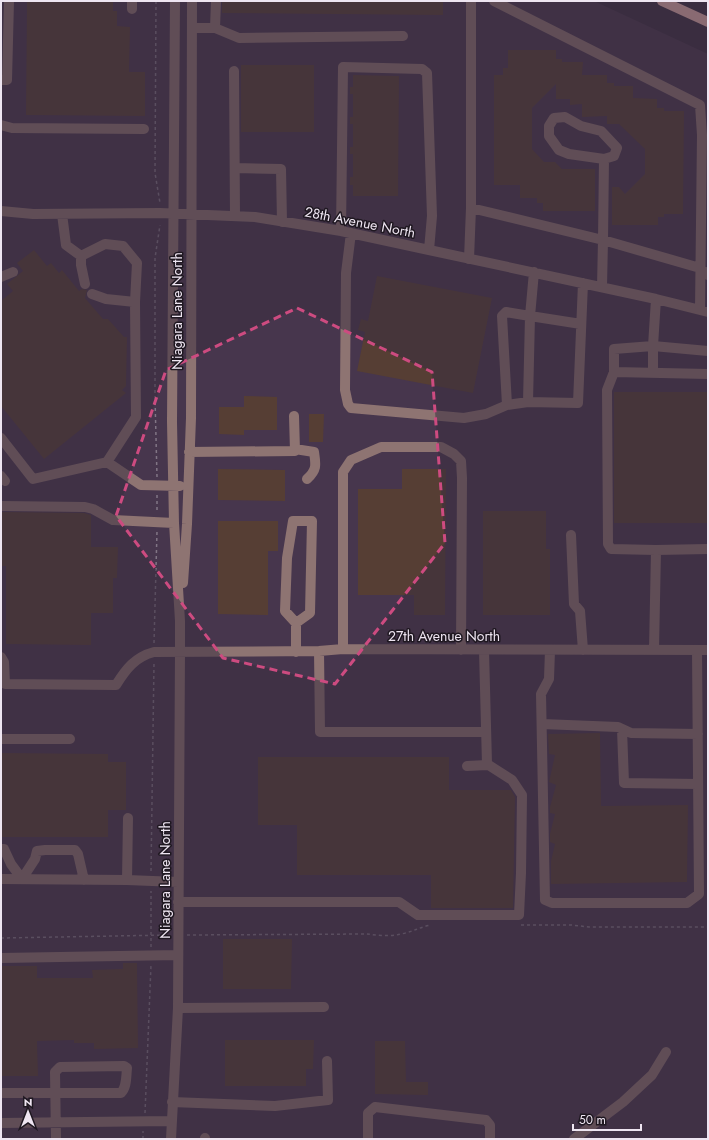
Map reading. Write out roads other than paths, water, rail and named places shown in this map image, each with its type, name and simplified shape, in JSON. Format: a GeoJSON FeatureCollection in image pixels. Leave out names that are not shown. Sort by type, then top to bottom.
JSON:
{"type":"FeatureCollection","features":[{"type":"Feature","properties":{"kind":"main road"},"geometry":{"type":"LineString","coordinates":[[662,1],[708,22]]}},
{"type":"Feature","properties":{"kind":"street"},"geometry":{"type":"LineString","coordinates":[[1,80],[7,80],[9,1]]}},
{"type":"Feature","properties":{"kind":"street","name":"Niagara Lane North"},"geometry":{"type":"LineString","coordinates":[[171,1139],[178,1008],[180,651],[180,621],[174,523],[172,414],[175,1]]}},
{"type":"Feature","properties":{"kind":"street","name":"Niagara Lane North"},"geometry":{"type":"LineString","coordinates":[[180,621],[187,524],[191,418],[192,1]]}},
{"type":"Feature","properties":{"kind":"street"},"geometry":{"type":"LineString","coordinates":[[215,28],[216,1]]}},
{"type":"Feature","properties":{"kind":"street"},"geometry":{"type":"LineString","coordinates":[[470,259],[471,1]]}},
{"type":"Feature","properties":{"kind":"street"},"geometry":{"type":"LineString","coordinates":[[494,1],[700,105],[705,135],[700,268],[704,311]]}},
{"type":"Feature","properties":{"kind":"street"},"geometry":{"type":"LineString","coordinates":[[193,28],[215,28],[239,38],[402,36]]}},
{"type":"Feature","properties":{"kind":"street"},"geometry":{"type":"LineString","coordinates":[[341,231],[343,67],[422,69],[427,73],[432,216],[429,250]]}},
{"type":"Feature","properties":{"kind":"street"},"geometry":{"type":"LineString","coordinates":[[234,71],[234,216]]}},
{"type":"Feature","properties":{"kind":"street"},"geometry":{"type":"LineString","coordinates":[[565,117],[581,126],[601,132],[617,148],[614,156],[604,159],[568,154],[560,150],[548,136],[549,126],[554,118],[565,117]]}},
{"type":"Feature","properties":{"kind":"street"},"geometry":{"type":"LineString","coordinates":[[1,125],[12,128],[144,129]]}},
{"type":"Feature","properties":{"kind":"street"},"geometry":{"type":"LineString","coordinates":[[602,287],[604,159]]}},
{"type":"Feature","properties":{"kind":"street"},"geometry":{"type":"LineString","coordinates":[[235,168],[281,169],[282,222]]}},
{"type":"Feature","properties":{"kind":"street"},"geometry":{"type":"LineString","coordinates":[[471,208],[603,240],[700,268],[708,275]]}},
{"type":"Feature","properties":{"kind":"street","name":"28th Avenue North"},"geometry":{"type":"LineString","coordinates":[[1,211],[33,214],[192,214],[255,217],[341,231],[534,272],[704,311]]}},
{"type":"Feature","properties":{"kind":"street"},"geometry":{"type":"LineString","coordinates":[[62,214],[66,246],[80,256],[86,284]]}},
{"type":"Feature","properties":{"kind":"street"},"geometry":{"type":"LineString","coordinates":[[351,234],[346,273],[345,382],[348,404],[351,408],[464,418],[486,414],[507,405],[528,402],[578,403],[583,283]]}},
{"type":"Feature","properties":{"kind":"street"},"geometry":{"type":"LineString","coordinates":[[1,438],[33,479],[107,462],[136,417],[135,302],[137,263],[123,246],[105,244],[80,256]]}},
{"type":"Feature","properties":{"kind":"street"},"geometry":{"type":"LineString","coordinates":[[1,277],[13,272]]}},
{"type":"Feature","properties":{"kind":"street"},"geometry":{"type":"LineString","coordinates":[[528,402],[530,316],[534,272]]}},
{"type":"Feature","properties":{"kind":"street"},"geometry":{"type":"LineString","coordinates":[[92,294],[106,299],[135,302]]}},
{"type":"Feature","properties":{"kind":"street"},"geometry":{"type":"LineString","coordinates":[[653,373],[656,299]]}},
{"type":"Feature","properties":{"kind":"street"},"geometry":{"type":"LineString","coordinates":[[507,405],[502,316],[506,312],[581,324]]}},
{"type":"Feature","properties":{"kind":"street"},"geometry":{"type":"LineString","coordinates":[[708,351],[653,346],[614,349],[614,372],[607,390],[608,544],[611,549],[708,549]]}},
{"type":"Feature","properties":{"kind":"street"},"geometry":{"type":"LineString","coordinates":[[614,372],[708,374]]}},
{"type":"Feature","properties":{"kind":"street"},"geometry":{"type":"LineString","coordinates":[[294,416],[295,449]]}},
{"type":"Feature","properties":{"kind":"street"},"geometry":{"type":"LineString","coordinates":[[343,649],[343,472],[351,460],[380,447],[441,447],[454,454],[461,461],[461,650]]}},
{"type":"Feature","properties":{"kind":"street"},"geometry":{"type":"LineString","coordinates":[[189,452],[295,451],[295,449],[314,452],[316,463],[314,473],[307,479]]}},
{"type":"Feature","properties":{"kind":"street"},"geometry":{"type":"LineString","coordinates":[[107,462],[141,485],[188,486]]}},
{"type":"Feature","properties":{"kind":"street"},"geometry":{"type":"LineString","coordinates":[[1,506],[85,507],[93,509],[113,520],[174,523]]}},
{"type":"Feature","properties":{"kind":"street"},"geometry":{"type":"LineString","coordinates":[[296,623],[310,613],[312,521],[293,521],[287,558],[285,611],[296,623],[296,652]]}},
{"type":"Feature","properties":{"kind":"street"},"geometry":{"type":"LineString","coordinates":[[571,535],[574,604],[580,612],[583,650]]}},
{"type":"Feature","properties":{"kind":"street"},"geometry":{"type":"LineString","coordinates":[[654,650],[656,550]]}},
{"type":"Feature","properties":{"kind":"street","name":"27th Avenue North"},"geometry":{"type":"LineString","coordinates":[[1,657],[4,662],[5,684],[116,685],[133,662],[147,654],[154,652],[296,652],[343,649],[708,650]]}},
{"type":"Feature","properties":{"kind":"street"},"geometry":{"type":"LineString","coordinates":[[484,650],[487,765]]}},
{"type":"Feature","properties":{"kind":"street"},"geometry":{"type":"LineString","coordinates":[[550,650],[549,679],[541,694],[545,900],[552,904],[687,904],[699,894],[697,650]]}},
{"type":"Feature","properties":{"kind":"street"},"geometry":{"type":"LineString","coordinates":[[319,651],[320,732],[486,732]]}},
{"type":"Feature","properties":{"kind":"street"},"geometry":{"type":"LineString","coordinates":[[542,724],[618,727],[631,733],[698,734]]}},
{"type":"Feature","properties":{"kind":"street"},"geometry":{"type":"LineString","coordinates":[[622,729],[624,783],[698,784]]}},
{"type":"Feature","properties":{"kind":"street"},"geometry":{"type":"LineString","coordinates":[[1,739],[70,739]]}},
{"type":"Feature","properties":{"kind":"street"},"geometry":{"type":"LineString","coordinates":[[178,902],[399,902],[418,915],[519,915],[522,795],[512,780],[487,765],[467,766]]}},
{"type":"Feature","properties":{"kind":"street"},"geometry":{"type":"LineString","coordinates":[[127,880],[128,818]]}},
{"type":"Feature","properties":{"kind":"street"},"geometry":{"type":"LineString","coordinates":[[1,849],[4,849],[11,864],[22,879]]}},
{"type":"Feature","properties":{"kind":"street"},"geometry":{"type":"LineString","coordinates":[[22,879],[35,859],[37,851],[75,850],[78,854],[84,880]]}},
{"type":"Feature","properties":{"kind":"street"},"geometry":{"type":"LineString","coordinates":[[1,879],[178,882]]}},
{"type":"Feature","properties":{"kind":"street"},"geometry":{"type":"LineString","coordinates":[[1,958],[178,955]]}},
{"type":"Feature","properties":{"kind":"street"},"geometry":{"type":"LineString","coordinates":[[178,1008],[324,1007]]}},
{"type":"Feature","properties":{"kind":"street"},"geometry":{"type":"LineString","coordinates":[[574,1139],[623,1102],[652,1075],[666,1052]]}},
{"type":"Feature","properties":{"kind":"street"},"geometry":{"type":"LineString","coordinates":[[172,1102],[275,1106],[328,1100],[328,1061]]}},
{"type":"Feature","properties":{"kind":"street"},"geometry":{"type":"LineString","coordinates":[[1,1094],[55,1093],[121,1093],[126,1085],[127,1068],[124,1066],[60,1067],[55,1072],[55,1093],[56,1139]]}},
{"type":"Feature","properties":{"kind":"street"},"geometry":{"type":"LineString","coordinates":[[368,1139],[368,1113],[375,1107],[486,1120],[490,1125],[490,1139]]}},
{"type":"Feature","properties":{"kind":"street"},"geometry":{"type":"LineString","coordinates":[[1,1123],[171,1121]]}}]}
